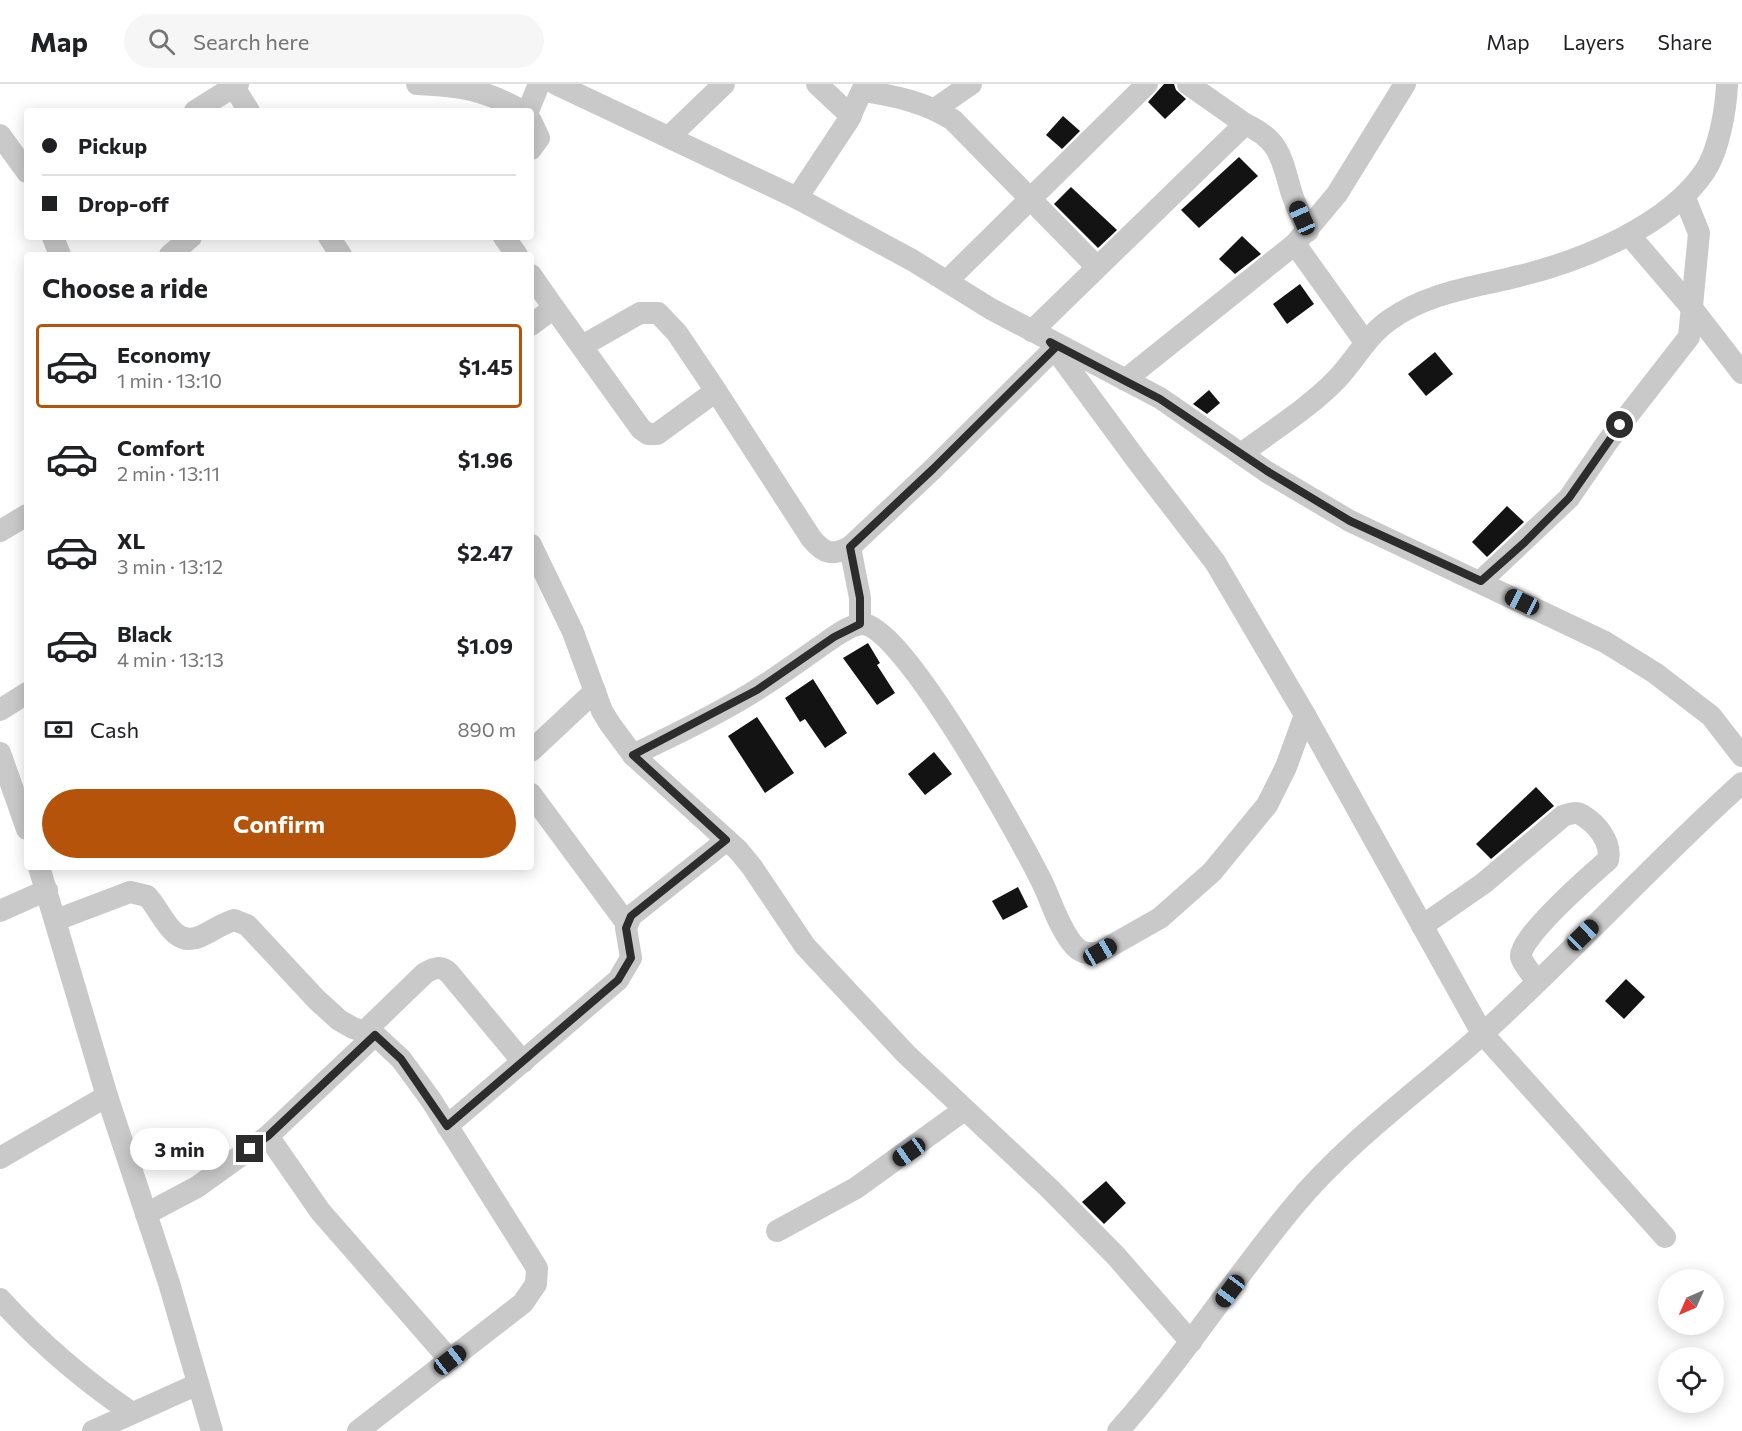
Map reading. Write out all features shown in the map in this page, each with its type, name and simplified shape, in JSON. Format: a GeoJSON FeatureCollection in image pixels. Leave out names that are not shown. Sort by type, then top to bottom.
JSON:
{"type":"FeatureCollection","features":[{"type":"Feature","properties":{"kind":"street"},"geometry":{"type":"LineString","coordinates":[[417,84],[458,86],[491,94],[517,108]]}},
{"type":"Feature","properties":{"kind":"street"},"geometry":{"type":"LineString","coordinates":[[529,108],[539,84]]}},
{"type":"Feature","properties":{"kind":"street"},"geometry":{"type":"LineString","coordinates":[[556,84],[798,198],[1046,340],[1160,399],[1240,454],[1350,521],[1481,581],[1605,642],[1655,673],[1711,716],[1742,756]]}},
{"type":"Feature","properties":{"kind":"street"},"geometry":{"type":"LineString","coordinates":[[669,137],[724,84]]}},
{"type":"Feature","properties":{"kind":"street"},"geometry":{"type":"LineString","coordinates":[[817,84],[851,116]]}},
{"type":"Feature","properties":{"kind":"street"},"geometry":{"type":"LineString","coordinates":[[935,109],[971,84]]}},
{"type":"Feature","properties":{"kind":"street"},"geometry":{"type":"LineString","coordinates":[[946,281],[1147,84]]}},
{"type":"Feature","properties":{"kind":"street"},"geometry":{"type":"LineString","coordinates":[[1188,84],[1245,123],[1261,131],[1282,158],[1302,238],[1365,342]]}},
{"type":"Feature","properties":{"kind":"street"},"geometry":{"type":"LineString","coordinates":[[1125,380],[1302,238],[1337,194],[1405,84]]}},
{"type":"Feature","properties":{"kind":"street"},"geometry":{"type":"LineString","coordinates":[[1240,454],[1320,396],[1339,377],[1365,342],[1391,318],[1436,297],[1585,256],[1630,236],[1684,196],[1706,171],[1715,148],[1727,84]]}},
{"type":"Feature","properties":{"kind":"street"},"geometry":{"type":"LineString","coordinates":[[200,108],[235,85],[247,108]]}},
{"type":"Feature","properties":{"kind":"street"},"geometry":{"type":"LineString","coordinates":[[798,198],[851,116],[864,87],[911,100],[935,109],[953,120],[1097,267]]}},
{"type":"Feature","properties":{"kind":"street"},"geometry":{"type":"LineString","coordinates":[[582,346],[640,313],[658,313],[676,333],[716,391],[811,538],[820,549],[828,554],[838,553],[850,547],[933,469],[1046,340],[1097,267],[1245,123]]}},
{"type":"Feature","properties":{"kind":"street"},"geometry":{"type":"LineString","coordinates":[[534,127],[539,138],[534,145]]}},
{"type":"Feature","properties":{"kind":"street"},"geometry":{"type":"LineString","coordinates":[[0,135],[24,168]]}},
{"type":"Feature","properties":{"kind":"street"},"geometry":{"type":"LineString","coordinates":[[1481,581],[1525,542],[1569,498],[1608,441],[1689,337],[1699,232],[1684,196]]}},
{"type":"Feature","properties":{"kind":"street"},"geometry":{"type":"LineString","coordinates":[[1630,236],[1691,307],[1742,373]]}},
{"type":"Feature","properties":{"kind":"street"},"geometry":{"type":"LineString","coordinates":[[174,252],[188,240]]}},
{"type":"Feature","properties":{"kind":"street"},"geometry":{"type":"LineString","coordinates":[[534,279],[641,429],[648,434],[657,434],[716,391]]}},
{"type":"Feature","properties":{"kind":"street"},"geometry":{"type":"LineString","coordinates":[[534,323],[554,308]]}},
{"type":"Feature","properties":{"kind":"street"},"geometry":{"type":"LineString","coordinates":[[1046,340],[1215,562],[1305,715],[1482,1033],[1665,1237]]}},
{"type":"Feature","properties":{"kind":"street"},"geometry":{"type":"LineString","coordinates":[[0,531],[24,517]]}},
{"type":"Feature","properties":{"kind":"street"},"geometry":{"type":"LineString","coordinates":[[850,547],[860,598],[860,624]]}},
{"type":"Feature","properties":{"kind":"street"},"geometry":{"type":"LineString","coordinates":[[534,551],[569,622],[602,711],[633,755],[726,840],[752,867],[805,946],[906,1054],[1058,1197],[1116,1256],[1191,1342]]}},
{"type":"Feature","properties":{"kind":"street"},"geometry":{"type":"LineString","coordinates":[[633,755],[757,690],[834,637],[860,624],[871,626],[883,636],[905,662],[959,734],[1041,879],[1060,923],[1073,944],[1085,953],[1100,952],[1160,918],[1212,872],[1267,806],[1286,767],[1305,715]]}},
{"type":"Feature","properties":{"kind":"street"},"geometry":{"type":"LineString","coordinates":[[534,748],[595,691]]}},
{"type":"Feature","properties":{"kind":"street"},"geometry":{"type":"LineString","coordinates":[[0,710],[24,695]]}},
{"type":"Feature","properties":{"kind":"street"},"geometry":{"type":"LineString","coordinates":[[0,753],[8,797],[24,824]]}},
{"type":"Feature","properties":{"kind":"street"},"geometry":{"type":"LineString","coordinates":[[1118,1431],[1191,1342],[1294,1206],[1319,1178],[1412,1092],[1482,1033],[1742,783]]}},
{"type":"Feature","properties":{"kind":"street"},"geometry":{"type":"LineString","coordinates":[[534,798],[627,924]]}},
{"type":"Feature","properties":{"kind":"street"},"geometry":{"type":"LineString","coordinates":[[1422,926],[1484,884],[1563,816],[1572,813],[1581,814],[1606,839],[1610,850],[1608,860],[1533,931],[1523,946],[1521,956],[1536,981]]}},
{"type":"Feature","properties":{"kind":"street"},"geometry":{"type":"LineString","coordinates":[[447,1126],[618,980],[631,958],[626,932],[627,924],[636,911],[726,840]]}},
{"type":"Feature","properties":{"kind":"street"},"geometry":{"type":"LineString","coordinates":[[40,870],[107,1096],[146,1214],[212,1431]]}},
{"type":"Feature","properties":{"kind":"street"},"geometry":{"type":"LineString","coordinates":[[0,911],[47,890]]}},
{"type":"Feature","properties":{"kind":"street"},"geometry":{"type":"LineString","coordinates":[[56,920],[130,892],[147,896],[175,934],[183,939],[190,940],[225,923],[240,921],[256,934],[317,1000],[339,1020],[369,1034],[401,1059],[532,1259],[537,1268],[538,1277],[533,1290],[523,1303],[358,1431]]}},
{"type":"Feature","properties":{"kind":"street"},"geometry":{"type":"LineString","coordinates":[[146,1214],[197,1187],[268,1136],[369,1034],[425,973],[435,968],[449,973],[523,1062]]}},
{"type":"Feature","properties":{"kind":"street"},"geometry":{"type":"LineString","coordinates":[[0,1158],[107,1096]]}},
{"type":"Feature","properties":{"kind":"street"},"geometry":{"type":"LineString","coordinates":[[777,1231],[856,1188],[964,1110]]}},
{"type":"Feature","properties":{"kind":"street"},"geometry":{"type":"LineString","coordinates":[[268,1136],[320,1211],[450,1360]]}},
{"type":"Feature","properties":{"kind":"street"},"geometry":{"type":"LineString","coordinates":[[0,1299],[27,1329],[77,1374],[132,1413]]}},
{"type":"Feature","properties":{"kind":"street"},"geometry":{"type":"LineString","coordinates":[[93,1431],[198,1384]]}},
{"type":"Feature","properties":{"kind":"building"},"geometry":{"type":"Polygon","coordinates":[[[1164,84],[1174,84],[1176,90],[1186,99],[1165,119],[1148,102],[1164,84]]]}},
{"type":"Feature","properties":{"kind":"building"},"geometry":{"type":"Polygon","coordinates":[[[1063,116],[1080,131],[1062,149],[1046,135],[1063,116]]]}},
{"type":"Feature","properties":{"kind":"building"},"geometry":{"type":"Polygon","coordinates":[[[1239,157],[1258,176],[1199,228],[1181,210],[1239,157]]]}},
{"type":"Feature","properties":{"kind":"building"},"geometry":{"type":"Polygon","coordinates":[[[1071,187],[1117,230],[1098,248],[1054,204],[1071,187]]]}},
{"type":"Feature","properties":{"kind":"building"},"geometry":{"type":"Polygon","coordinates":[[[1242,236],[1261,254],[1235,274],[1219,259],[1242,236]]]}},
{"type":"Feature","properties":{"kind":"building"},"geometry":{"type":"Polygon","coordinates":[[[1300,284],[1314,304],[1287,324],[1273,304],[1300,284]]]}},
{"type":"Feature","properties":{"kind":"building"},"geometry":{"type":"Polygon","coordinates":[[[1435,352],[1453,374],[1426,396],[1408,374],[1435,352]]]}},
{"type":"Feature","properties":{"kind":"building"},"geometry":{"type":"Polygon","coordinates":[[[1209,390],[1220,403],[1207,414],[1193,404],[1209,390]]]}},
{"type":"Feature","properties":{"kind":"building"},"geometry":{"type":"Polygon","coordinates":[[[1507,506],[1524,522],[1487,557],[1472,542],[1507,506]]]}},
{"type":"Feature","properties":{"kind":"building"},"geometry":{"type":"Polygon","coordinates":[[[868,643],[880,663],[877,665],[895,693],[877,705],[843,658],[868,643]]]}},
{"type":"Feature","properties":{"kind":"building"},"geometry":{"type":"Polygon","coordinates":[[[813,679],[847,733],[825,748],[805,719],[800,722],[785,698],[813,679]]]}},
{"type":"Feature","properties":{"kind":"building"},"geometry":{"type":"Polygon","coordinates":[[[757,717],[794,773],[765,793],[728,736],[757,717]]]}},
{"type":"Feature","properties":{"kind":"building"},"geometry":{"type":"Polygon","coordinates":[[[934,752],[952,774],[925,795],[908,774],[934,752]]]}},
{"type":"Feature","properties":{"kind":"building"},"geometry":{"type":"Polygon","coordinates":[[[1536,787],[1554,806],[1491,859],[1476,844],[1536,787]]]}},
{"type":"Feature","properties":{"kind":"building"},"geometry":{"type":"Polygon","coordinates":[[[1018,887],[1028,907],[1003,920],[992,901],[1018,887]]]}},
{"type":"Feature","properties":{"kind":"building"},"geometry":{"type":"Polygon","coordinates":[[[1626,979],[1645,997],[1624,1019],[1605,1001],[1626,979]]]}},
{"type":"Feature","properties":{"kind":"building"},"geometry":{"type":"Polygon","coordinates":[[[1106,1181],[1126,1203],[1104,1224],[1082,1202],[1106,1181]]]}},
{"type":"Feature","properties":{"kind":"route"},"geometry":{"type":"LineString","coordinates":[[250,1149],[268,1136],[375,1035],[401,1059],[447,1126],[618,980],[631,958],[626,928],[631,916],[726,840],[633,755],[757,690],[834,637],[860,624],[860,598],[850,547],[933,469],[1055,348],[1050,342],[1160,399],[1267,471],[1350,521],[1481,581],[1525,542],[1569,498],[1620,425]]}}]}
